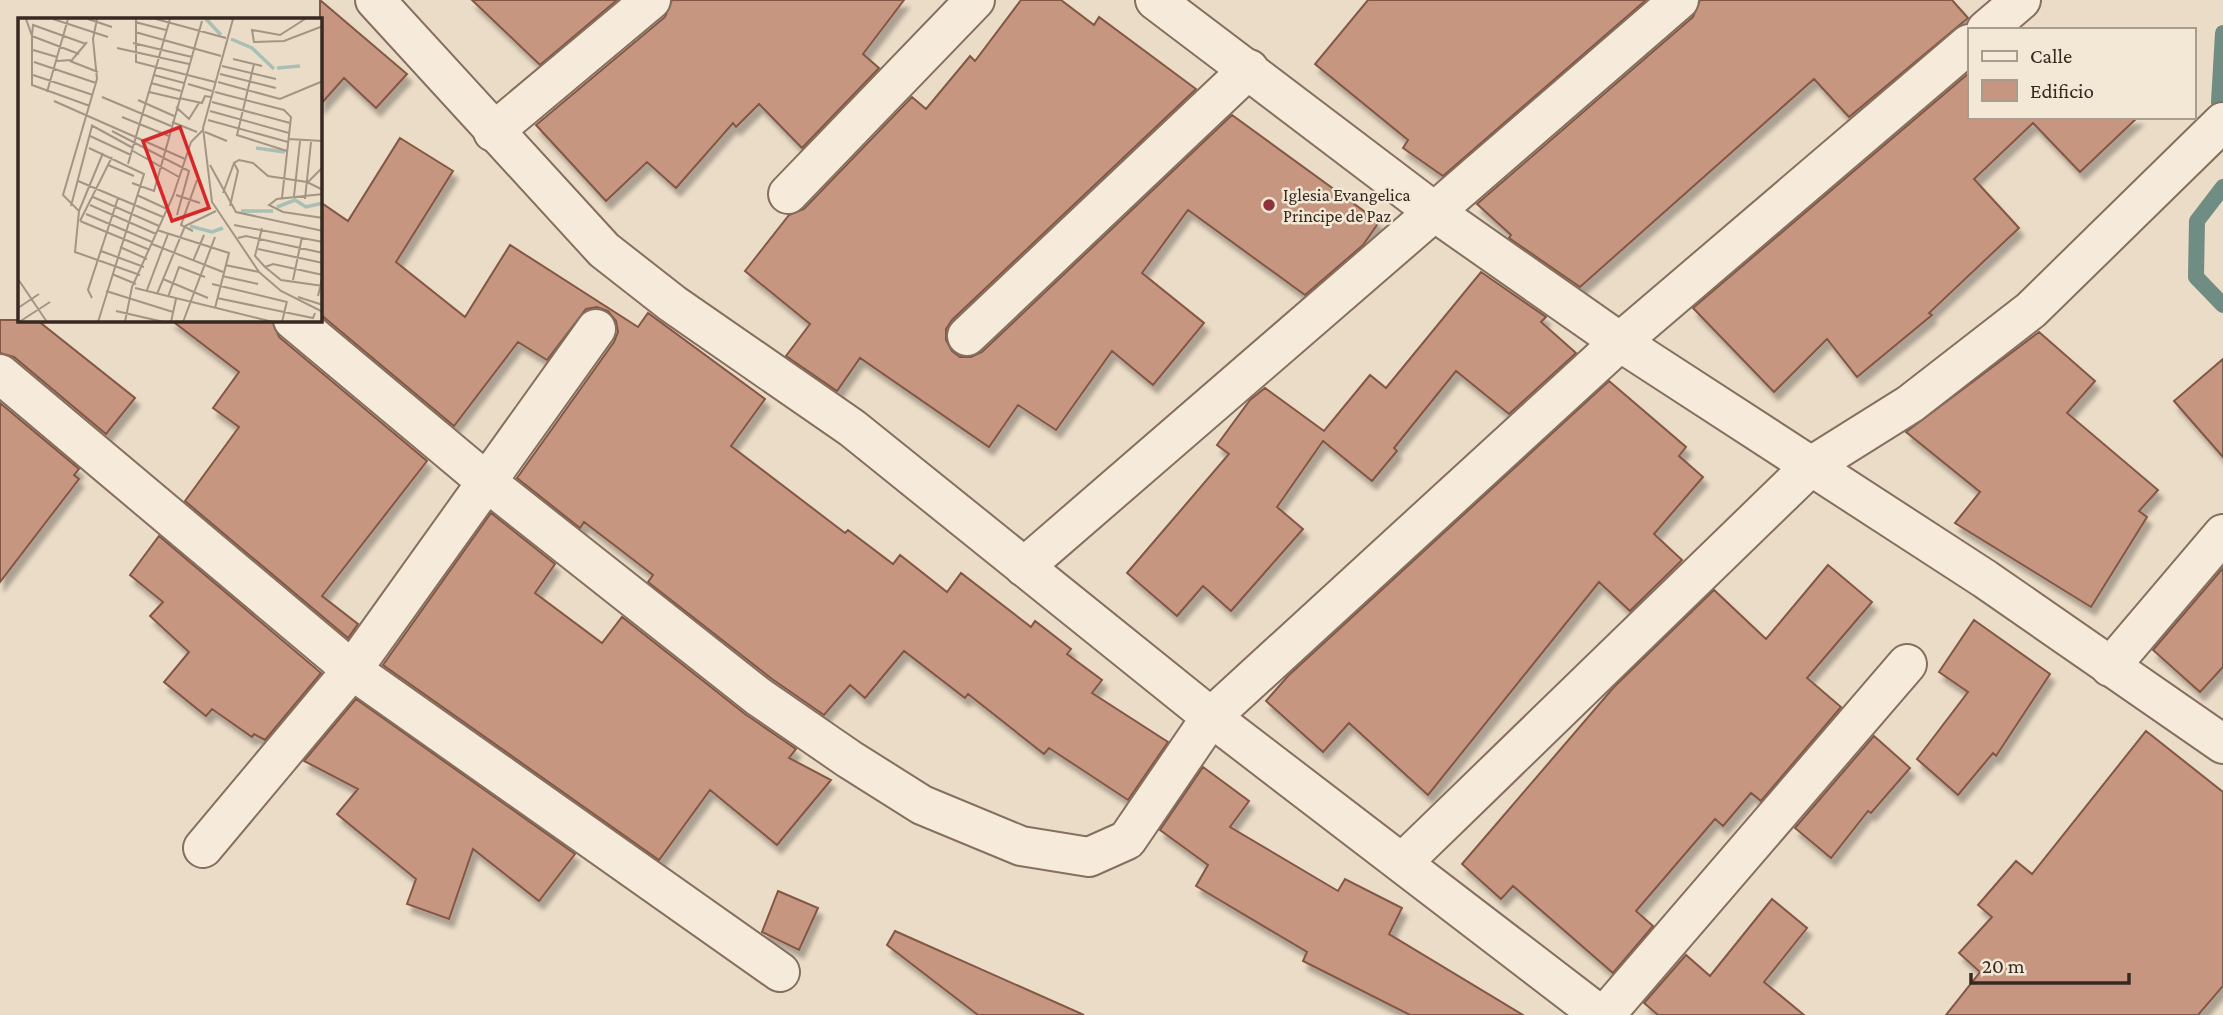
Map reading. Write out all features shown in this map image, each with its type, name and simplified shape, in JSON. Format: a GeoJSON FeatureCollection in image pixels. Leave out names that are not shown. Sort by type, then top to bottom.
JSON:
{"type":"FeatureCollection","features":[{"type":"Feature","properties":{"kind":"street"},"geometry":{"type":"LineString","coordinates":[[375,0],[493,132],[604,250],[673,304],[852,428],[1211,717],[1603,1015],[1907,664]]}},
{"type":"Feature","properties":{"kind":"street"},"geometry":{"type":"LineString","coordinates":[[493,132],[651,0]]}},
{"type":"Feature","properties":{"kind":"street"},"geometry":{"type":"LineString","coordinates":[[788,194],[975,0]]}},
{"type":"Feature","properties":{"kind":"street"},"geometry":{"type":"LineString","coordinates":[[1155,0],[1436,213],[1620,342],[1985,579],[2223,744]]}},
{"type":"Feature","properties":{"kind":"street"},"geometry":{"type":"LineString","coordinates":[[1024,567],[1679,0]]}},
{"type":"Feature","properties":{"kind":"street"},"geometry":{"type":"LineString","coordinates":[[1988,28],[2021,0]]}},
{"type":"Feature","properties":{"kind":"street"},"geometry":{"type":"LineString","coordinates":[[295,322],[488,483],[759,697],[849,759],[922,805],[1021,846],[1089,858],[1127,840],[1211,717],[1620,342],[1968,45]]}},
{"type":"Feature","properties":{"kind":"street"},"geometry":{"type":"LineString","coordinates":[[967,336],[1249,69]]}},
{"type":"Feature","properties":{"kind":"street"},"geometry":{"type":"LineString","coordinates":[[1403,862],[1811,466],[1910,404],[2031,310],[2223,122]]}},
{"type":"Feature","properties":{"kind":"street"},"geometry":{"type":"LineString","coordinates":[[203,848],[352,670],[596,329]]}},
{"type":"Feature","properties":{"kind":"street"},"geometry":{"type":"LineString","coordinates":[[0,374],[352,670],[780,972]]}},
{"type":"Feature","properties":{"kind":"street"},"geometry":{"type":"LineString","coordinates":[[2110,667],[2223,534]]}},
{"type":"Feature","properties":{"kind":"building"},"geometry":{"type":"Polygon","coordinates":[[[320,0],[407,74],[376,108],[344,78],[322,103],[320,0]]]}},
{"type":"Feature","properties":{"kind":"building"},"geometry":{"type":"Polygon","coordinates":[[[472,0],[617,0],[540,65],[472,0]]]}},
{"type":"Feature","properties":{"kind":"building"},"geometry":{"type":"Polygon","coordinates":[[[672,0],[904,0],[863,54],[879,68],[802,148],[759,104],[736,127],[733,123],[676,188],[647,162],[606,201],[536,125],[665,17],[672,0]]]}},
{"type":"Feature","properties":{"kind":"building"},"geometry":{"type":"Polygon","coordinates":[[[1021,0],[1061,0],[1094,25],[1099,17],[1196,89],[952,320],[946,329],[946,340],[952,351],[960,357],[971,357],[982,352],[1232,115],[1379,222],[1363,245],[1305,295],[1188,210],[1142,273],[1204,323],[1153,385],[1112,351],[1056,430],[1018,405],[989,447],[860,358],[837,391],[786,356],[810,324],[745,271],[789,215],[804,209],[912,97],[926,109],[970,56],[975,61],[1021,0]]]}},
{"type":"Feature","properties":{"kind":"building"},"geometry":{"type":"Polygon","coordinates":[[[1368,0],[1646,0],[1443,176],[1403,148],[1408,140],[1315,64],[1368,0]]]}},
{"type":"Feature","properties":{"kind":"building"},"geometry":{"type":"Polygon","coordinates":[[[1700,0],[1952,0],[1968,18],[1849,117],[1814,79],[1580,287],[1509,238],[1511,235],[1477,204],[1693,17],[1700,0]]]}},
{"type":"Feature","properties":{"kind":"building"},"geometry":{"type":"Polygon","coordinates":[[[1968,74],[1968,119],[2136,119],[2080,172],[2033,123],[1974,179],[2019,228],[1929,313],[1932,315],[1857,377],[1827,339],[1774,392],[1693,308],[1968,74]]]}},
{"type":"Feature","properties":{"kind":"building"},"geometry":{"type":"Polygon","coordinates":[[[400,138],[453,171],[396,262],[465,317],[510,245],[638,327],[648,313],[765,399],[731,446],[845,533],[848,530],[893,564],[900,555],[947,592],[961,573],[1031,627],[1035,621],[1071,649],[1067,654],[1102,680],[1092,693],[1168,742],[1128,800],[1049,748],[1044,754],[968,694],[965,698],[904,651],[865,698],[850,685],[824,715],[772,679],[648,582],[653,575],[622,551],[584,522],[580,528],[517,478],[614,342],[618,332],[616,321],[608,311],[597,307],[586,309],[547,360],[518,342],[454,426],[322,316],[322,203],[348,221],[400,138]]]}},
{"type":"Feature","properties":{"kind":"building"},"geometry":{"type":"Polygon","coordinates":[[[1481,272],[1546,317],[1541,322],[1576,353],[1509,414],[1456,371],[1394,448],[1397,451],[1372,481],[1323,441],[1277,507],[1303,529],[1231,611],[1203,586],[1177,616],[1127,573],[1229,454],[1217,445],[1250,400],[1265,388],[1324,431],[1370,375],[1386,388],[1481,272]]]}},
{"type":"Feature","properties":{"kind":"building"},"geometry":{"type":"Polygon","coordinates":[[[0,320],[40,322],[135,398],[106,434],[14,357],[0,353],[0,320]]]}},
{"type":"Feature","properties":{"kind":"building"},"geometry":{"type":"Polygon","coordinates":[[[174,322],[273,322],[279,337],[427,461],[322,596],[358,624],[348,638],[185,501],[239,427],[213,408],[239,372],[174,322]]]}},
{"type":"Feature","properties":{"kind":"building"},"geometry":{"type":"Polygon","coordinates":[[[2039,332],[2095,381],[2067,413],[2158,490],[2139,511],[2147,517],[2091,607],[1955,523],[1980,492],[1906,432],[2039,332]]]}},
{"type":"Feature","properties":{"kind":"building"},"geometry":{"type":"Polygon","coordinates":[[[2223,359],[2223,457],[2174,401],[2223,359]]]}},
{"type":"Feature","properties":{"kind":"building"},"geometry":{"type":"Polygon","coordinates":[[[1609,381],[1686,447],[1679,456],[1703,477],[1654,534],[1682,560],[1630,611],[1599,582],[1428,795],[1349,723],[1323,752],[1266,701],[1288,676],[1609,381]]]}},
{"type":"Feature","properties":{"kind":"building"},"geometry":{"type":"Polygon","coordinates":[[[0,403],[79,469],[74,475],[79,479],[0,582],[0,403]]]}},
{"type":"Feature","properties":{"kind":"building"},"geometry":{"type":"Polygon","coordinates":[[[491,513],[555,564],[535,593],[602,643],[622,617],[745,714],[796,749],[789,758],[831,780],[777,845],[710,790],[659,860],[383,665],[491,513]]]}},
{"type":"Feature","properties":{"kind":"building"},"geometry":{"type":"Polygon","coordinates":[[[159,536],[321,673],[265,740],[254,734],[252,737],[212,709],[206,716],[164,682],[189,652],[150,616],[163,602],[130,575],[159,536]]]}},
{"type":"Feature","properties":{"kind":"building"},"geometry":{"type":"Polygon","coordinates":[[[1828,565],[1872,602],[1807,678],[1841,707],[1761,801],[1751,793],[1723,826],[1715,819],[1636,911],[1653,926],[1613,973],[1513,886],[1501,899],[1462,864],[1614,687],[1714,590],[1766,639],[1828,565]]]}},
{"type":"Feature","properties":{"kind":"building"},"geometry":{"type":"Polygon","coordinates":[[[2223,568],[2223,667],[2200,692],[2153,650],[2223,568]]]}},
{"type":"Feature","properties":{"kind":"building"},"geometry":{"type":"Polygon","coordinates":[[[1974,620],[2050,674],[1996,756],[1993,753],[1958,795],[1917,759],[1968,692],[1939,672],[1974,620]]]}},
{"type":"Feature","properties":{"kind":"building"},"geometry":{"type":"Polygon","coordinates":[[[356,699],[575,854],[539,901],[473,849],[449,919],[407,904],[416,879],[337,814],[358,789],[304,761],[356,699]]]}},
{"type":"Feature","properties":{"kind":"building"},"geometry":{"type":"Polygon","coordinates":[[[2146,731],[2223,792],[2223,986],[2198,1015],[1946,1015],[1980,972],[1959,953],[1992,917],[1978,905],[2016,861],[2032,874],[2146,731]]]}},
{"type":"Feature","properties":{"kind":"building"},"geometry":{"type":"Polygon","coordinates":[[[1874,736],[1910,768],[1871,813],[1868,811],[1831,858],[1795,828],[1874,736]]]}},
{"type":"Feature","properties":{"kind":"building"},"geometry":{"type":"Polygon","coordinates":[[[1203,767],[1249,801],[1230,827],[1338,891],[1345,879],[1402,908],[1389,934],[1523,1015],[1410,1015],[1303,961],[1307,952],[1196,886],[1208,865],[1160,830],[1203,767]]]}},
{"type":"Feature","properties":{"kind":"building"},"geometry":{"type":"Polygon","coordinates":[[[778,891],[818,908],[799,950],[762,932],[778,891]]]}},
{"type":"Feature","properties":{"kind":"building"},"geometry":{"type":"Polygon","coordinates":[[[1772,899],[1807,928],[1764,982],[1804,1015],[1658,1015],[1644,1003],[1686,955],[1710,976],[1772,899]]]}},
{"type":"Feature","properties":{"kind":"building"},"geometry":{"type":"Polygon","coordinates":[[[895,931],[1084,1015],[978,1015],[887,945],[895,931]]]}},
{"type":"Feature","properties":{"kind":"waterway"},"geometry":{"type":"LineString","coordinates":[[2223,33],[2219,102],[2223,113]]}},
{"type":"Feature","properties":{"kind":"waterway"},"geometry":{"type":"LineString","coordinates":[[2223,187],[2197,221],[2196,277],[2223,305]]}},
{"type":"Feature","properties":{"kind":"place","name":"Iglesia Evangelica Principe de Paz"},"geometry":{"type":"Point","coordinates":[1269,205]}}]}
